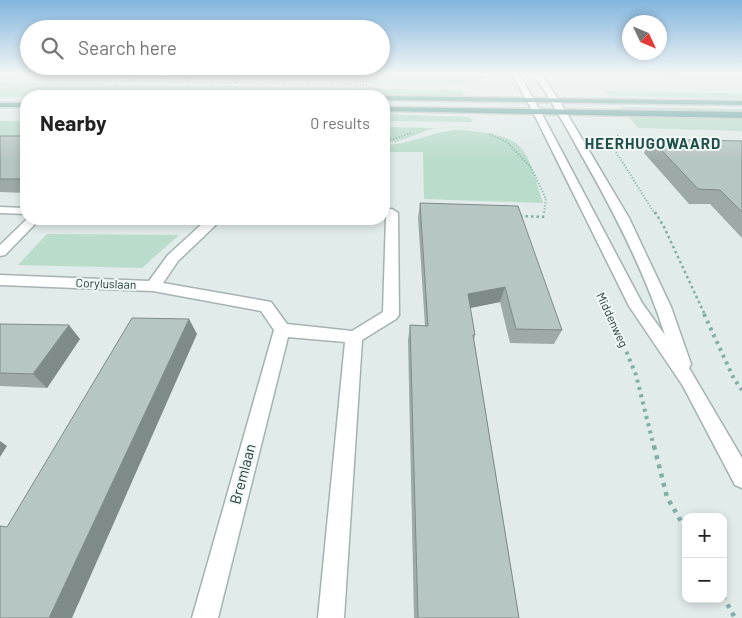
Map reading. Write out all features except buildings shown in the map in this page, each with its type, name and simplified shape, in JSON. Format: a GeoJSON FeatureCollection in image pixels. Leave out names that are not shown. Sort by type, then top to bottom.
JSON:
{"type":"FeatureCollection","features":[{"type":"Feature","properties":{"kind":"main road"},"geometry":{"type":"LineString","coordinates":[[0,105],[20,103]]}},
{"type":"Feature","properties":{"kind":"main road"},"geometry":{"type":"LineString","coordinates":[[390,109],[742,115]]}},
{"type":"Feature","properties":{"kind":"street"},"geometry":{"type":"LineString","coordinates":[[532,103],[636,306],[689,381],[742,478]]}},
{"type":"Feature","properties":{"kind":"street"},"geometry":{"type":"LineString","coordinates":[[556,103],[623,218],[664,307],[689,381]]}},
{"type":"Feature","properties":{"kind":"street"},"geometry":{"type":"LineString","coordinates":[[0,210],[20,211]]}},
{"type":"Feature","properties":{"kind":"street"},"geometry":{"type":"LineString","coordinates":[[0,252],[28,225]]}},
{"type":"Feature","properties":{"kind":"street","name":"Coryluslaan"},"geometry":{"type":"LineString","coordinates":[[0,280],[153,286],[173,258],[209,225]]}},
{"type":"Feature","properties":{"kind":"street"},"geometry":{"type":"LineString","coordinates":[[153,286],[266,306],[282,330],[354,337],[391,315],[388,225]]}},
{"type":"Feature","properties":{"kind":"street","name":"Bremlaan"},"geometry":{"type":"LineString","coordinates":[[205,618],[282,330]]}},
{"type":"Feature","properties":{"kind":"street"},"geometry":{"type":"LineString","coordinates":[[330,618],[354,337]]}},
{"type":"Feature","properties":{"kind":"path"},"geometry":{"type":"LineString","coordinates":[[621,130],[611,144],[664,227],[734,379],[742,390]]}},
{"type":"Feature","properties":{"kind":"path"},"geometry":{"type":"LineString","coordinates":[[485,132],[507,142],[532,169],[546,199],[543,218],[516,216]]}},
{"type":"Feature","properties":{"kind":"path"},"geometry":{"type":"LineString","coordinates":[[390,139],[412,133]]}},
{"type":"Feature","properties":{"kind":"path","name":"Middenweg"},"geometry":{"type":"LineString","coordinates":[[613,320],[636,375],[667,497],[682,523]]}},
{"type":"Feature","properties":{"kind":"path"},"geometry":{"type":"LineString","coordinates":[[727,603],[736,618]]}},
{"type":"Feature","properties":{"kind":"green space"},"geometry":{"type":"Polygon","coordinates":[[[620,107],[742,109],[742,112],[622,109],[620,107]]]}},
{"type":"Feature","properties":{"kind":"green space"},"geometry":{"type":"Polygon","coordinates":[[[390,114],[470,117],[472,122],[390,121],[390,114]]]}},
{"type":"Feature","properties":{"kind":"green space"},"geometry":{"type":"Polygon","coordinates":[[[627,115],[742,118],[742,131],[638,128],[627,115]]]}},
{"type":"Feature","properties":{"kind":"green space"},"geometry":{"type":"Polygon","coordinates":[[[0,121],[20,121],[20,151],[0,151],[0,121]]]}},
{"type":"Feature","properties":{"kind":"green space"},"geometry":{"type":"Polygon","coordinates":[[[390,127],[434,128],[396,142],[390,142],[390,127]]]}},
{"type":"Feature","properties":{"kind":"green space"},"geometry":{"type":"Polygon","coordinates":[[[446,131],[471,131],[491,134],[509,139],[516,144],[522,149],[529,161],[543,203],[424,199],[423,152],[390,152],[390,144],[446,131]]]}},
{"type":"Feature","properties":{"kind":"green space"},"geometry":{"type":"Polygon","coordinates":[[[47,234],[179,235],[142,268],[18,265],[47,234]]]}},
{"type":"Feature","properties":{"kind":"district","name":"HEERHUGOWAARD"},"geometry":{"type":"Point","coordinates":[653,144]}}]}
